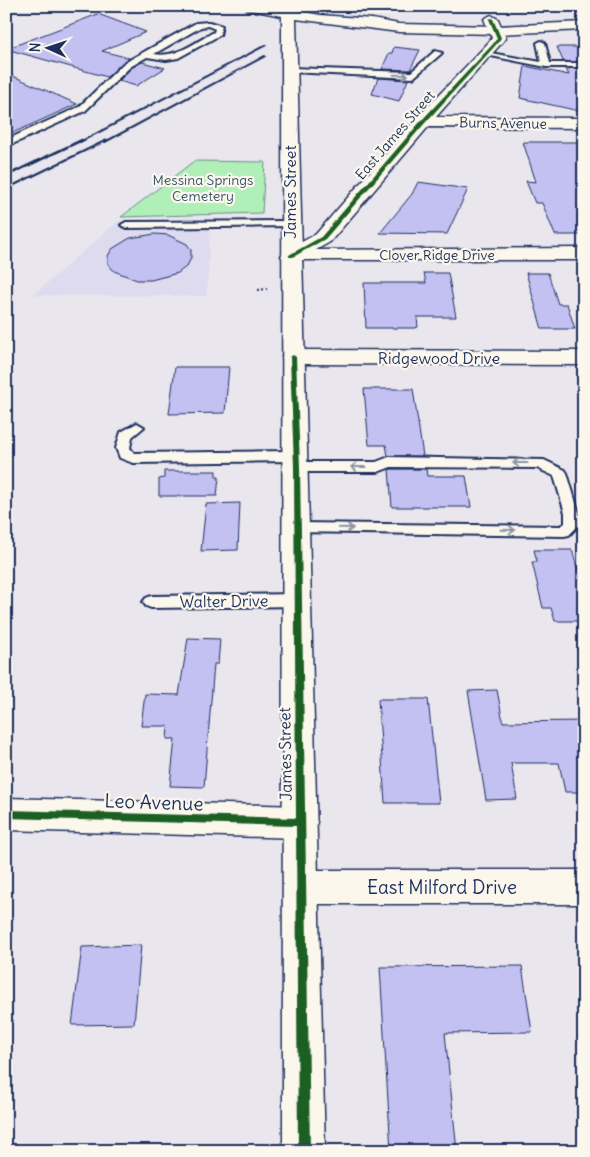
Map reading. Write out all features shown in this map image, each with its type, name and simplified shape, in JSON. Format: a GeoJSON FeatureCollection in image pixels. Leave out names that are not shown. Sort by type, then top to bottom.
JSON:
{"type":"FeatureCollection","features":[{"type":"Feature","properties":{"kind":"main road"},"geometry":{"type":"LineString","coordinates":[[251,6],[289,14],[400,28],[494,24],[584,16]]}},
{"type":"Feature","properties":{"kind":"main road","name":"James Street"},"geometry":{"type":"LineString","coordinates":[[289,14],[291,256],[297,462],[304,1151]]}},
{"type":"Feature","properties":{"kind":"main road"},"geometry":{"type":"LineString","coordinates":[[494,24],[584,26]]}},
{"type":"Feature","properties":{"kind":"main road","name":"East James Street"},"geometry":{"type":"LineString","coordinates":[[291,256],[322,238],[422,122],[499,38],[494,24]]}},
{"type":"Feature","properties":{"kind":"main road","name":"Burns Avenue"},"geometry":{"type":"LineString","coordinates":[[422,122],[584,123]]}},
{"type":"Feature","properties":{"kind":"main road","name":"Clover Ridge Drive"},"geometry":{"type":"LineString","coordinates":[[291,256],[584,254]]}},
{"type":"Feature","properties":{"kind":"main road","name":"Ridgewood Drive"},"geometry":{"type":"LineString","coordinates":[[294,358],[584,358]]}},
{"type":"Feature","properties":{"kind":"main road","name":"Leo Avenue"},"geometry":{"type":"LineString","coordinates":[[6,814],[300,822]]}},
{"type":"Feature","properties":{"kind":"main road","name":"East Milford Drive"},"geometry":{"type":"LineString","coordinates":[[301,887],[584,887]]}},
{"type":"Feature","properties":{"kind":"lane"},"geometry":{"type":"LineString","coordinates":[[6,144],[82,109],[128,65],[145,54],[199,25],[209,24],[219,28],[217,33],[175,57],[159,58],[145,54]]}},
{"type":"Feature","properties":{"kind":"lane"},"geometry":{"type":"LineString","coordinates":[[542,43],[546,65]]}},
{"type":"Feature","properties":{"kind":"lane"},"geometry":{"type":"LineString","coordinates":[[290,70],[413,75],[438,53]]}},
{"type":"Feature","properties":{"kind":"lane"},"geometry":{"type":"LineString","coordinates":[[485,54],[546,65],[579,65]]}},
{"type":"Feature","properties":{"kind":"lane"},"geometry":{"type":"LineString","coordinates":[[126,226],[291,224]]}},
{"type":"Feature","properties":{"kind":"lane"},"geometry":{"type":"LineString","coordinates":[[137,427],[126,435],[123,448],[125,455],[133,458],[297,462],[378,467],[389,462],[539,463],[560,473],[572,513],[572,525],[564,531],[297,528]]}},
{"type":"Feature","properties":{"kind":"lane","name":"Walter Drive"},"geometry":{"type":"LineString","coordinates":[[151,602],[298,600]]}},
{"type":"Feature","properties":{"kind":"path"},"geometry":{"type":"LineString","coordinates":[[258,290],[267,289]]}},
{"type":"Feature","properties":{"kind":"shaded area"},"geometry":{"type":"Polygon","coordinates":[[[118,221],[210,222],[207,296],[33,295],[118,221]]]}},
{"type":"Feature","properties":{"kind":"green space","name":"Messina Springs Cemetery"},"geometry":{"type":"Polygon","coordinates":[[[194,161],[265,162],[262,213],[121,217],[194,161]]]}},
{"type":"Feature","properties":{"kind":"building"},"geometry":{"type":"Polygon","coordinates":[[[98,14],[146,32],[102,51],[129,58],[107,77],[6,49],[98,14]]]}},
{"type":"Feature","properties":{"kind":"building"},"geometry":{"type":"Polygon","coordinates":[[[394,47],[420,50],[410,70],[382,69],[389,53],[392,53],[394,47]]]}},
{"type":"Feature","properties":{"kind":"building"},"geometry":{"type":"Polygon","coordinates":[[[557,47],[584,47],[584,63],[563,61],[557,47]]]}},
{"type":"Feature","properties":{"kind":"building"},"geometry":{"type":"Polygon","coordinates":[[[142,62],[165,68],[136,86],[119,81],[131,68],[142,62]]]}},
{"type":"Feature","properties":{"kind":"building"},"geometry":{"type":"Polygon","coordinates":[[[525,66],[569,75],[566,69],[584,67],[584,112],[520,98],[525,66]]]}},
{"type":"Feature","properties":{"kind":"building"},"geometry":{"type":"Polygon","coordinates":[[[6,73],[77,104],[6,136],[6,73]]]}},
{"type":"Feature","properties":{"kind":"building"},"geometry":{"type":"Polygon","coordinates":[[[378,78],[408,80],[399,101],[372,94],[378,78]]]}},
{"type":"Feature","properties":{"kind":"building"},"geometry":{"type":"Polygon","coordinates":[[[523,142],[584,142],[584,235],[555,235],[542,203],[535,203],[526,181],[536,182],[523,142]]]}},
{"type":"Feature","properties":{"kind":"building"},"geometry":{"type":"Polygon","coordinates":[[[418,182],[468,189],[447,234],[380,233],[412,194],[418,182]]]}},
{"type":"Feature","properties":{"kind":"building"},"geometry":{"type":"Polygon","coordinates":[[[155,234],[168,235],[187,244],[191,250],[191,258],[187,266],[178,273],[151,280],[137,280],[114,271],[108,264],[108,256],[112,249],[130,238],[155,234]]]}},
{"type":"Feature","properties":{"kind":"building"},"geometry":{"type":"Polygon","coordinates":[[[424,273],[448,273],[456,317],[417,317],[418,327],[415,328],[366,328],[364,283],[426,283],[424,273]]]}},
{"type":"Feature","properties":{"kind":"building"},"geometry":{"type":"Polygon","coordinates":[[[526,273],[548,273],[558,304],[567,304],[575,329],[542,329],[526,273]]]}},
{"type":"Feature","properties":{"kind":"building"},"geometry":{"type":"Polygon","coordinates":[[[175,367],[229,367],[225,413],[169,414],[175,367]]]}},
{"type":"Feature","properties":{"kind":"building"},"geometry":{"type":"Polygon","coordinates":[[[364,389],[413,389],[423,456],[388,456],[386,445],[369,445],[364,389]]]}},
{"type":"Feature","properties":{"kind":"building"},"geometry":{"type":"Polygon","coordinates":[[[426,469],[427,476],[466,476],[471,507],[392,507],[389,470],[426,469]]]}},
{"type":"Feature","properties":{"kind":"building"},"geometry":{"type":"Polygon","coordinates":[[[164,471],[216,471],[216,477],[219,477],[217,496],[159,496],[159,479],[164,478],[164,471]]]}},
{"type":"Feature","properties":{"kind":"building"},"geometry":{"type":"Polygon","coordinates":[[[240,503],[238,550],[201,551],[206,504],[240,503]]]}},
{"type":"Feature","properties":{"kind":"building"},"geometry":{"type":"Polygon","coordinates":[[[534,550],[572,550],[584,591],[584,621],[555,621],[551,608],[543,608],[532,562],[537,562],[534,550]]]}},
{"type":"Feature","properties":{"kind":"building"},"geometry":{"type":"Polygon","coordinates":[[[188,638],[220,639],[218,664],[214,664],[204,787],[170,786],[175,739],[167,739],[168,726],[141,726],[145,694],[179,695],[188,638]]]}},
{"type":"Feature","properties":{"kind":"building"},"geometry":{"type":"Polygon","coordinates":[[[497,690],[503,722],[584,721],[584,792],[565,792],[559,763],[511,763],[517,799],[486,800],[468,691],[497,690]]]}},
{"type":"Feature","properties":{"kind":"building"},"geometry":{"type":"Polygon","coordinates":[[[378,699],[428,699],[439,803],[385,803],[378,699]]]}},
{"type":"Feature","properties":{"kind":"building"},"geometry":{"type":"Polygon","coordinates":[[[141,945],[134,1024],[72,1025],[82,947],[141,945]]]}},
{"type":"Feature","properties":{"kind":"building"},"geometry":{"type":"Polygon","coordinates":[[[522,966],[532,1032],[445,1033],[457,1151],[391,1151],[380,967],[522,966]]]}},
{"type":"Feature","properties":{"kind":"railway"},"geometry":{"type":"LineString","coordinates":[[328,10],[334,6]]}},
{"type":"Feature","properties":{"kind":"railway"},"geometry":{"type":"LineString","coordinates":[[341,11],[350,6]]}},
{"type":"Feature","properties":{"kind":"railway"},"geometry":{"type":"LineString","coordinates":[[80,142],[266,45]]}},
{"type":"Feature","properties":{"kind":"railway"},"geometry":{"type":"LineString","coordinates":[[105,142],[265,56]]}},
{"type":"Feature","properties":{"kind":"railway"},"geometry":{"type":"LineString","coordinates":[[6,176],[82,140]]}},
{"type":"Feature","properties":{"kind":"railway"},"geometry":{"type":"LineString","coordinates":[[6,189],[107,140]]}},
{"type":"Feature","properties":{"kind":"cycle path"},"geometry":{"type":"LineString","coordinates":[[291,256],[323,238],[423,122],[494,45],[499,38],[491,19]]}},
{"type":"Feature","properties":{"kind":"cycle path"},"geometry":{"type":"LineString","coordinates":[[293,357],[297,467],[304,1151]]}},
{"type":"Feature","properties":{"kind":"cycle path"},"geometry":{"type":"LineString","coordinates":[[6,814],[300,822]]}}]}
